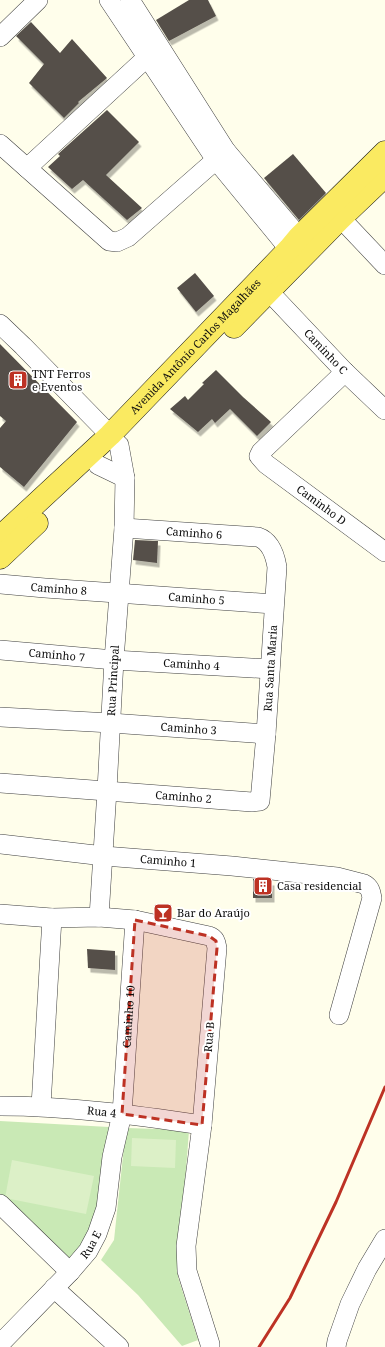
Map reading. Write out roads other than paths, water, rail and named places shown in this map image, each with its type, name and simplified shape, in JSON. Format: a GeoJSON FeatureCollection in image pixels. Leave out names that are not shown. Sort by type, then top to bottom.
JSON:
{"type":"FeatureCollection","features":[{"type":"Feature","properties":{"kind":"main road","name":"Avenida Antônio Carlos Magalhães"},"geometry":{"type":"LineString","coordinates":[[0,537],[114,440],[263,285],[335,213],[385,152]]}},
{"type":"Feature","properties":{"kind":"main road","name":"Avenida Antônio Carlos Magalhães"},"geometry":{"type":"LineString","coordinates":[[263,285],[294,243],[385,176]]}},
{"type":"Feature","properties":{"kind":"main road","name":"Avenida Antônio Carlos Magalhães"},"geometry":{"type":"LineString","coordinates":[[0,558],[98,465],[114,440]]}},
{"type":"Feature","properties":{"kind":"street"},"geometry":{"type":"LineString","coordinates":[[0,37],[38,0]]}},
{"type":"Feature","properties":{"kind":"street"},"geometry":{"type":"LineString","coordinates":[[109,0],[154,51]]}},
{"type":"Feature","properties":{"kind":"street"},"geometry":{"type":"LineString","coordinates":[[130,0],[154,51],[221,155],[294,243]]}},
{"type":"Feature","properties":{"kind":"street"},"geometry":{"type":"LineString","coordinates":[[27,168],[154,51]]}},
{"type":"Feature","properties":{"kind":"street"},"geometry":{"type":"LineString","coordinates":[[0,144],[109,241],[117,242],[128,237],[221,155]]}},
{"type":"Feature","properties":{"kind":"street"},"geometry":{"type":"LineString","coordinates":[[335,213],[385,265]]}},
{"type":"Feature","properties":{"kind":"street","name":"Caminho C"},"geometry":{"type":"LineString","coordinates":[[263,285],[345,372],[385,410]]}},
{"type":"Feature","properties":{"kind":"street"},"geometry":{"type":"LineString","coordinates":[[0,324],[24,346],[114,440]]}},
{"type":"Feature","properties":{"kind":"street","name":"Caminho D"},"geometry":{"type":"LineString","coordinates":[[345,372],[261,452],[259,456],[266,464],[385,552]]}},
{"type":"Feature","properties":{"kind":"street","name":"Rua Principal"},"geometry":{"type":"LineString","coordinates":[[99,917],[108,790],[118,593],[124,528],[125,478],[114,440]]}},
{"type":"Feature","properties":{"kind":"street"},"geometry":{"type":"LineString","coordinates":[[98,465],[125,478]]}},
{"type":"Feature","properties":{"kind":"street","name":"Caminho 6"},"geometry":{"type":"LineString","coordinates":[[124,528],[258,537],[264,540]]}},
{"type":"Feature","properties":{"kind":"street","name":"Rua Santa Maria"},"geometry":{"type":"LineString","coordinates":[[260,801],[277,566],[273,551],[264,540]]}},
{"type":"Feature","properties":{"kind":"street","name":"Caminho 8"},"geometry":{"type":"LineString","coordinates":[[0,584],[118,593]]}},
{"type":"Feature","properties":{"kind":"street","name":"Caminho 5"},"geometry":{"type":"LineString","coordinates":[[118,593],[274,604]]}},
{"type":"Feature","properties":{"kind":"street","name":"Caminho 7"},"geometry":{"type":"LineString","coordinates":[[0,650],[114,660]]}},
{"type":"Feature","properties":{"kind":"street","name":"Caminho 4"},"geometry":{"type":"LineString","coordinates":[[114,660],[270,669]]}},
{"type":"Feature","properties":{"kind":"street"},"geometry":{"type":"LineString","coordinates":[[0,717],[111,723]]}},
{"type":"Feature","properties":{"kind":"street","name":"Caminho 3"},"geometry":{"type":"LineString","coordinates":[[111,723],[266,734]]}},
{"type":"Feature","properties":{"kind":"street"},"geometry":{"type":"LineString","coordinates":[[0,783],[108,790]]}},
{"type":"Feature","properties":{"kind":"street","name":"Caminho 2"},"geometry":{"type":"LineString","coordinates":[[108,790],[252,802],[260,801]]}},
{"type":"Feature","properties":{"kind":"street"},"geometry":{"type":"LineString","coordinates":[[0,844],[104,856]]}},
{"type":"Feature","properties":{"kind":"street","name":"Caminho 1"},"geometry":{"type":"LineString","coordinates":[[104,856],[232,866],[337,877],[368,886],[372,898],[369,913],[339,1015]]}},
{"type":"Feature","properties":{"kind":"street","name":"Rua B"},"geometry":{"type":"LineString","coordinates":[[0,914],[52,918],[99,917],[135,920],[213,937],[216,941],[202,1125],[186,1246],[187,1271],[210,1347]]}},
{"type":"Feature","properties":{"kind":"street"},"geometry":{"type":"LineString","coordinates":[[42,1106],[52,918]]}},
{"type":"Feature","properties":{"kind":"street","name":"Caminho 10"},"geometry":{"type":"LineString","coordinates":[[122,1114],[135,920]]}},
{"type":"Feature","properties":{"kind":"street","name":"Rua 4"},"geometry":{"type":"LineString","coordinates":[[0,1106],[42,1106],[122,1114],[202,1125]]}},
{"type":"Feature","properties":{"kind":"street","name":"Rua E"},"geometry":{"type":"LineString","coordinates":[[1,1345],[70,1272],[88,1251],[97,1234],[106,1208],[112,1157],[122,1114]]}},
{"type":"Feature","properties":{"kind":"street"},"geometry":{"type":"LineString","coordinates":[[2,1210],[70,1272]]}},
{"type":"Feature","properties":{"kind":"street"},"geometry":{"type":"LineString","coordinates":[[336,1347],[336,1341],[350,1304],[385,1239]]}},
{"type":"Feature","properties":{"kind":"street"},"geometry":{"type":"LineString","coordinates":[[54,1288],[119,1347]]}},
{"type":"Feature","properties":{"kind":"railway"},"geometry":{"type":"LineString","coordinates":[[259,1347],[290,1298],[336,1202],[385,1087]]}},
{"type":"Feature","properties":{"kind":"place","name":"TNT Ferros e Eventos"},"geometry":{"type":"Point","coordinates":[18,380]}},
{"type":"Feature","properties":{"kind":"place","name":"Casa residencial"},"geometry":{"type":"Point","coordinates":[263,886]}},
{"type":"Feature","properties":{"kind":"place","name":"Bar do Araújo"},"geometry":{"type":"Point","coordinates":[163,913]}}]}
